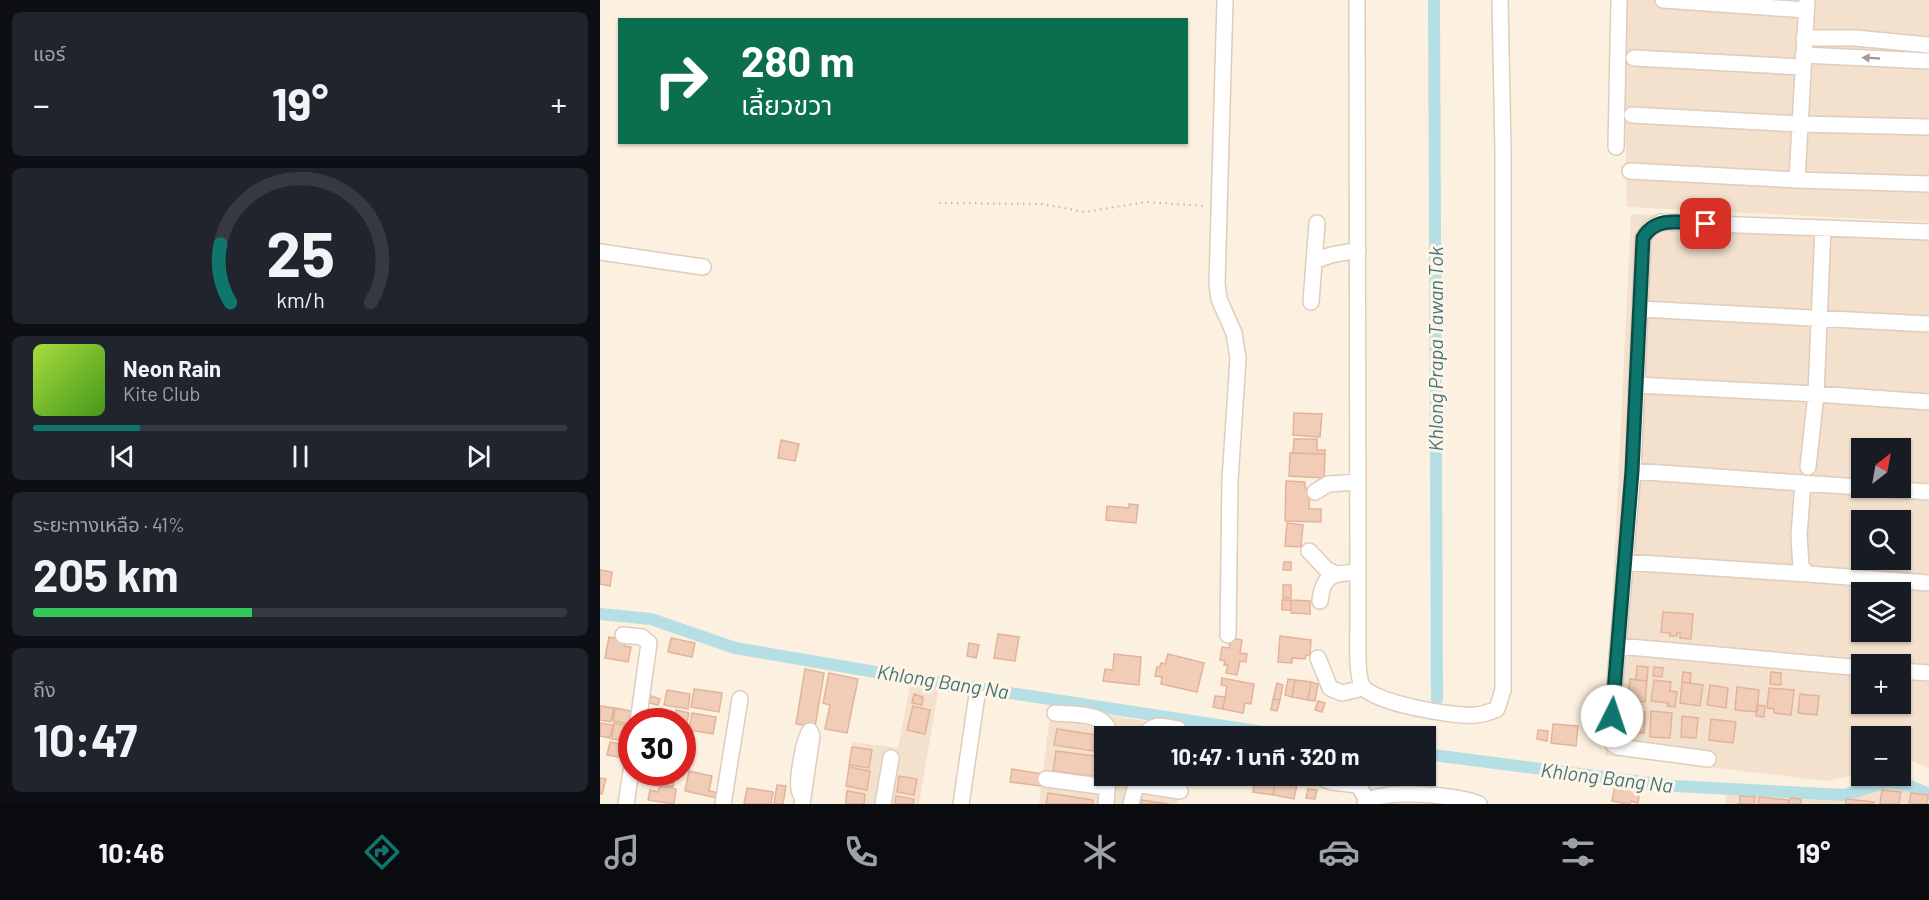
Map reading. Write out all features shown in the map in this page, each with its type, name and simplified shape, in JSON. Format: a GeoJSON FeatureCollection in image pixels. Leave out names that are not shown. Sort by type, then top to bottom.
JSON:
{"type":"FeatureCollection","features":[{"type":"Feature","properties":{"kind":"street"},"geometry":{"type":"LineString","coordinates":[[1226,0],[1217,284],[1219,299],[1234,333],[1238,358],[1230,480],[1228,635]]}},
{"type":"Feature","properties":{"kind":"street"},"geometry":{"type":"LineString","coordinates":[[1357,0],[1360,682],[1363,688],[1386,701],[1463,715],[1476,715],[1497,709],[1503,690],[1503,148],[1500,0]]}},
{"type":"Feature","properties":{"kind":"street"},"geometry":{"type":"LineString","coordinates":[[1616,147],[1619,0]]}},
{"type":"Feature","properties":{"kind":"street"},"geometry":{"type":"LineString","coordinates":[[1663,0],[1806,5],[1797,180]]}},
{"type":"Feature","properties":{"kind":"street"},"geometry":{"type":"LineString","coordinates":[[1804,38],[1855,38],[1929,45]]}},
{"type":"Feature","properties":{"kind":"street"},"geometry":{"type":"LineString","coordinates":[[1908,60],[1909,44]]}},
{"type":"Feature","properties":{"kind":"street"},"geometry":{"type":"LineString","coordinates":[[1634,58],[1929,61]]}},
{"type":"Feature","properties":{"kind":"street"},"geometry":{"type":"LineString","coordinates":[[1632,115],[1799,124],[1929,127]]}},
{"type":"Feature","properties":{"kind":"street"},"geometry":{"type":"LineString","coordinates":[[1630,171],[1929,184]]}},
{"type":"Feature","properties":{"kind":"street"},"geometry":{"type":"LineString","coordinates":[[1708,759],[1618,747],[1610,739],[1632,471],[1643,238],[1656,224],[1661,222],[1929,232]]}},
{"type":"Feature","properties":{"kind":"street"},"geometry":{"type":"LineString","coordinates":[[1311,302],[1317,223]]}},
{"type":"Feature","properties":{"kind":"street"},"geometry":{"type":"LineString","coordinates":[[1808,467],[1816,394],[1824,228]]}},
{"type":"Feature","properties":{"kind":"street"},"geometry":{"type":"LineString","coordinates":[[1314,261],[1358,250]]}},
{"type":"Feature","properties":{"kind":"street"},"geometry":{"type":"LineString","coordinates":[[600,252],[703,267]]}},
{"type":"Feature","properties":{"kind":"street"},"geometry":{"type":"LineString","coordinates":[[1640,309],[1929,324]]}},
{"type":"Feature","properties":{"kind":"street"},"geometry":{"type":"LineString","coordinates":[[1636,385],[1929,402]]}},
{"type":"Feature","properties":{"kind":"street"},"geometry":{"type":"LineString","coordinates":[[1632,471],[1929,492]]}},
{"type":"Feature","properties":{"kind":"street"},"geometry":{"type":"LineString","coordinates":[[1315,492],[1328,484],[1358,482]]}},
{"type":"Feature","properties":{"kind":"street"},"geometry":{"type":"LineString","coordinates":[[1803,483],[1799,535],[1802,567],[1808,574]]}},
{"type":"Feature","properties":{"kind":"street"},"geometry":{"type":"LineString","coordinates":[[1309,551],[1318,562],[1336,574]]}},
{"type":"Feature","properties":{"kind":"street"},"geometry":{"type":"LineString","coordinates":[[1624,562],[1929,584]]}},
{"type":"Feature","properties":{"kind":"street"},"geometry":{"type":"LineString","coordinates":[[1320,602],[1323,584],[1328,578],[1336,574],[1358,572]]}},
{"type":"Feature","properties":{"kind":"street"},"geometry":{"type":"LineString","coordinates":[[623,635],[642,637],[649,643],[640,708]]}},
{"type":"Feature","properties":{"kind":"street"},"geometry":{"type":"LineString","coordinates":[[1618,646],[1851,667]]}},
{"type":"Feature","properties":{"kind":"street"},"geometry":{"type":"LineString","coordinates":[[1318,658],[1330,688],[1342,693],[1363,688]]}},
{"type":"Feature","properties":{"kind":"street"},"geometry":{"type":"LineString","coordinates":[[1911,672],[1929,673]]}},
{"type":"Feature","properties":{"kind":"street"},"geometry":{"type":"LineString","coordinates":[[961,804],[977,695]]}},
{"type":"Feature","properties":{"kind":"street"},"geometry":{"type":"LineString","coordinates":[[723,804],[740,699]]}},
{"type":"Feature","properties":{"kind":"street"},"geometry":{"type":"LineString","coordinates":[[1055,713],[1101,719],[1107,726]]}},
{"type":"Feature","properties":{"kind":"street"},"geometry":{"type":"LineString","coordinates":[[884,804],[891,758]]}},
{"type":"Feature","properties":{"kind":"street"},"geometry":{"type":"LineString","coordinates":[[1046,779],[1094,781]]}},
{"type":"Feature","properties":{"kind":"street"},"geometry":{"type":"LineString","coordinates":[[626,804],[629,786]]}},
{"type":"Feature","properties":{"kind":"street"},"geometry":{"type":"LineString","coordinates":[[1106,804],[1107,786]]}},
{"type":"Feature","properties":{"kind":"street"},"geometry":{"type":"LineString","coordinates":[[1131,804],[1136,786]]}},
{"type":"Feature","properties":{"kind":"street"},"geometry":{"type":"LineString","coordinates":[[1163,786],[1180,790]]}},
{"type":"Feature","properties":{"kind":"street"},"geometry":{"type":"LineString","coordinates":[[1358,786],[1366,802],[1374,796],[1423,795],[1449,796],[1479,804]]}},
{"type":"Feature","properties":{"kind":"path"},"geometry":{"type":"LineString","coordinates":[[939,203],[1042,204],[1085,212],[1146,202],[1218,207]]}},
{"type":"Feature","properties":{"kind":"shaded area"},"geometry":{"type":"Polygon","coordinates":[[[1623,0],[1929,0],[1929,222],[1627,207],[1623,0]]]}},
{"type":"Feature","properties":{"kind":"shaded area"},"geometry":{"type":"Polygon","coordinates":[[[1631,214],[1929,227],[1929,768],[1911,761],[1911,726],[1851,726],[1851,776],[1827,781],[1605,755],[1631,214]]]}},
{"type":"Feature","properties":{"kind":"shaded area"},"geometry":{"type":"Polygon","coordinates":[[[911,681],[939,687],[919,804],[844,804],[852,742],[898,748],[911,681]]]}},
{"type":"Feature","properties":{"kind":"shaded area"},"geometry":{"type":"Polygon","coordinates":[[[1051,707],[1180,726],[1094,726],[1094,786],[1180,786],[1178,804],[1039,804],[1051,707]]]}},
{"type":"Feature","properties":{"kind":"shaded area"},"geometry":{"type":"Polygon","coordinates":[[[1911,785],[1929,795],[1929,804],[1725,804],[1726,794],[1824,799],[1867,786],[1911,785]]]}},
{"type":"Feature","properties":{"kind":"building"},"geometry":{"type":"Polygon","coordinates":[[[1294,413],[1322,414],[1320,437],[1293,435],[1294,413]]]}},
{"type":"Feature","properties":{"kind":"building"},"geometry":{"type":"Polygon","coordinates":[[[1294,439],[1317,439],[1317,450],[1325,450],[1325,454],[1293,453],[1294,439]]]}},
{"type":"Feature","properties":{"kind":"building"},"geometry":{"type":"Polygon","coordinates":[[[781,440],[799,444],[795,461],[778,458],[781,440]]]}},
{"type":"Feature","properties":{"kind":"building"},"geometry":{"type":"Polygon","coordinates":[[[1290,453],[1325,454],[1324,478],[1289,476],[1290,453]]]}},
{"type":"Feature","properties":{"kind":"building"},"geometry":{"type":"Polygon","coordinates":[[[1286,481],[1305,482],[1305,488],[1310,489],[1309,509],[1321,509],[1321,522],[1285,521],[1286,481]]]}},
{"type":"Feature","properties":{"kind":"building"},"geometry":{"type":"Polygon","coordinates":[[[1129,504],[1138,505],[1136,523],[1106,520],[1107,506],[1129,508],[1129,504]]]}},
{"type":"Feature","properties":{"kind":"building"},"geometry":{"type":"Polygon","coordinates":[[[1287,523],[1303,525],[1301,547],[1285,546],[1287,523]]]}},
{"type":"Feature","properties":{"kind":"building"},"geometry":{"type":"Polygon","coordinates":[[[1284,562],[1291,562],[1291,570],[1283,570],[1284,562]]]}},
{"type":"Feature","properties":{"kind":"building"},"geometry":{"type":"Polygon","coordinates":[[[600,570],[612,572],[610,586],[600,584],[600,570]]]}},
{"type":"Feature","properties":{"kind":"building"},"geometry":{"type":"Polygon","coordinates":[[[1283,585],[1291,585],[1291,598],[1283,598],[1283,585]]]}},
{"type":"Feature","properties":{"kind":"building"},"geometry":{"type":"Polygon","coordinates":[[[1282,600],[1291,600],[1291,610],[1282,610],[1282,600]]]}},
{"type":"Feature","properties":{"kind":"building"},"geometry":{"type":"Polygon","coordinates":[[[1291,600],[1310,601],[1310,614],[1291,613],[1291,600]]]}},
{"type":"Feature","properties":{"kind":"building"},"geometry":{"type":"Polygon","coordinates":[[[1663,612],[1693,614],[1691,639],[1680,638],[1680,633],[1677,633],[1677,636],[1670,636],[1670,633],[1661,632],[1663,612]]]}},
{"type":"Feature","properties":{"kind":"building"},"geometry":{"type":"Polygon","coordinates":[[[998,634],[1019,637],[1015,661],[994,658],[998,634]]]}},
{"type":"Feature","properties":{"kind":"building"},"geometry":{"type":"Polygon","coordinates":[[[1280,636],[1311,640],[1310,655],[1306,655],[1305,659],[1292,658],[1292,663],[1278,662],[1280,636]]]}},
{"type":"Feature","properties":{"kind":"building"},"geometry":{"type":"Polygon","coordinates":[[[609,637],[625,640],[624,646],[631,647],[628,662],[605,658],[609,637]]]}},
{"type":"Feature","properties":{"kind":"building"},"geometry":{"type":"Polygon","coordinates":[[[671,638],[695,643],[692,657],[668,652],[671,638]]]}},
{"type":"Feature","properties":{"kind":"building"},"geometry":{"type":"Polygon","coordinates":[[[1231,638],[1242,640],[1240,653],[1247,654],[1246,662],[1240,661],[1237,675],[1226,673],[1228,665],[1224,665],[1225,661],[1220,660],[1222,647],[1229,648],[1231,638]]]}},
{"type":"Feature","properties":{"kind":"building"},"geometry":{"type":"Polygon","coordinates":[[[969,643],[979,645],[976,658],[967,656],[969,643]]]}},
{"type":"Feature","properties":{"kind":"building"},"geometry":{"type":"Polygon","coordinates":[[[1114,654],[1141,657],[1139,685],[1103,681],[1105,669],[1113,670],[1114,654]]]}},
{"type":"Feature","properties":{"kind":"building"},"geometry":{"type":"Polygon","coordinates":[[[1168,654],[1204,663],[1197,692],[1161,684],[1162,677],[1155,676],[1157,667],[1160,667],[1161,663],[1165,664],[1168,654]]]}},
{"type":"Feature","properties":{"kind":"building"},"geometry":{"type":"Polygon","coordinates":[[[1637,666],[1648,667],[1647,681],[1636,680],[1637,666]]]}},
{"type":"Feature","properties":{"kind":"building"},"geometry":{"type":"Polygon","coordinates":[[[1654,667],[1663,668],[1662,677],[1653,676],[1654,667]]]}},
{"type":"Feature","properties":{"kind":"building"},"geometry":{"type":"Polygon","coordinates":[[[805,669],[824,673],[815,727],[796,724],[805,669]]]}},
{"type":"Feature","properties":{"kind":"building"},"geometry":{"type":"Polygon","coordinates":[[[1683,672],[1691,673],[1690,683],[1682,682],[1683,672]]]}},
{"type":"Feature","properties":{"kind":"building"},"geometry":{"type":"Polygon","coordinates":[[[1771,672],[1781,673],[1781,685],[1770,684],[1771,672]]]}},
{"type":"Feature","properties":{"kind":"building"},"geometry":{"type":"Polygon","coordinates":[[[829,673],[858,679],[847,733],[825,729],[830,705],[823,703],[829,673]]]}},
{"type":"Feature","properties":{"kind":"building"},"geometry":{"type":"Polygon","coordinates":[[[1222,678],[1254,684],[1251,704],[1245,703],[1243,713],[1223,709],[1227,686],[1221,685],[1222,678]]]}},
{"type":"Feature","properties":{"kind":"building"},"geometry":{"type":"Polygon","coordinates":[[[1288,679],[1295,680],[1292,697],[1285,695],[1288,679]]]}},
{"type":"Feature","properties":{"kind":"building"},"geometry":{"type":"Polygon","coordinates":[[[1630,679],[1647,681],[1645,702],[1628,700],[1630,679]]]}},
{"type":"Feature","properties":{"kind":"building"},"geometry":{"type":"Polygon","coordinates":[[[1295,680],[1311,682],[1308,700],[1292,697],[1295,680]]]}},
{"type":"Feature","properties":{"kind":"building"},"geometry":{"type":"Polygon","coordinates":[[[1654,680],[1671,682],[1670,691],[1677,692],[1675,707],[1667,706],[1668,703],[1651,701],[1654,680]]]}},
{"type":"Feature","properties":{"kind":"building"},"geometry":{"type":"Polygon","coordinates":[[[1311,682],[1318,684],[1315,701],[1308,700],[1311,682]]]}},
{"type":"Feature","properties":{"kind":"building"},"geometry":{"type":"Polygon","coordinates":[[[1682,682],[1703,685],[1700,706],[1680,703],[1682,682]]]}},
{"type":"Feature","properties":{"kind":"building"},"geometry":{"type":"Polygon","coordinates":[[[1277,683],[1283,685],[1280,700],[1273,699],[1277,683]]]}},
{"type":"Feature","properties":{"kind":"building"},"geometry":{"type":"Polygon","coordinates":[[[1710,685],[1728,688],[1726,708],[1707,705],[1710,685]]]}},
{"type":"Feature","properties":{"kind":"building"},"geometry":{"type":"Polygon","coordinates":[[[1737,687],[1759,690],[1757,712],[1735,710],[1737,687]]]}},
{"type":"Feature","properties":{"kind":"building"},"geometry":{"type":"Polygon","coordinates":[[[1769,688],[1794,690],[1791,715],[1774,713],[1774,709],[1767,708],[1769,688]]]}},
{"type":"Feature","properties":{"kind":"building"},"geometry":{"type":"Polygon","coordinates":[[[694,689],[722,693],[719,712],[691,707],[694,689]]]}},
{"type":"Feature","properties":{"kind":"building"},"geometry":{"type":"Polygon","coordinates":[[[667,690],[690,694],[688,708],[664,705],[667,690]]]}},
{"type":"Feature","properties":{"kind":"building"},"geometry":{"type":"Polygon","coordinates":[[[914,694],[923,697],[922,705],[912,703],[914,694]]]}},
{"type":"Feature","properties":{"kind":"building"},"geometry":{"type":"Polygon","coordinates":[[[1800,694],[1819,696],[1817,715],[1798,713],[1800,694]]]}},
{"type":"Feature","properties":{"kind":"building"},"geometry":{"type":"Polygon","coordinates":[[[651,696],[660,699],[658,705],[649,703],[651,696]]]}},
{"type":"Feature","properties":{"kind":"building"},"geometry":{"type":"Polygon","coordinates":[[[1215,696],[1225,697],[1223,709],[1213,707],[1215,696]]]}},
{"type":"Feature","properties":{"kind":"building"},"geometry":{"type":"Polygon","coordinates":[[[1273,699],[1280,700],[1277,711],[1271,710],[1273,699]]]}},
{"type":"Feature","properties":{"kind":"building"},"geometry":{"type":"Polygon","coordinates":[[[1318,701],[1325,703],[1322,712],[1315,710],[1318,701]]]}},
{"type":"Feature","properties":{"kind":"building"},"geometry":{"type":"Polygon","coordinates":[[[1757,705],[1765,706],[1764,717],[1756,716],[1757,705]]]}},
{"type":"Feature","properties":{"kind":"building"},"geometry":{"type":"Polygon","coordinates":[[[600,706],[614,708],[611,722],[600,720],[600,706]]]}},
{"type":"Feature","properties":{"kind":"building"},"geometry":{"type":"Polygon","coordinates":[[[913,706],[930,710],[925,734],[907,730],[913,706]]]}},
{"type":"Feature","properties":{"kind":"building"},"geometry":{"type":"Polygon","coordinates":[[[615,708],[618,709],[618,722],[613,721],[615,708]]]}},
{"type":"Feature","properties":{"kind":"building"},"geometry":{"type":"Polygon","coordinates":[[[1627,711],[1645,712],[1644,733],[1626,732],[1627,711]]]}},
{"type":"Feature","properties":{"kind":"building"},"geometry":{"type":"Polygon","coordinates":[[[1651,711],[1672,713],[1670,738],[1650,737],[1651,711]]]}},
{"type":"Feature","properties":{"kind":"building"},"geometry":{"type":"Polygon","coordinates":[[[696,714],[716,717],[713,734],[696,731],[696,714]]]}},
{"type":"Feature","properties":{"kind":"building"},"geometry":{"type":"Polygon","coordinates":[[[1682,716],[1698,718],[1696,738],[1681,737],[1682,716]]]}},
{"type":"Feature","properties":{"kind":"building"},"geometry":{"type":"Polygon","coordinates":[[[1711,719],[1736,722],[1733,743],[1709,740],[1711,719]]]}},
{"type":"Feature","properties":{"kind":"building"},"geometry":{"type":"Polygon","coordinates":[[[600,723],[613,725],[610,738],[600,736],[600,723]]]}},
{"type":"Feature","properties":{"kind":"building"},"geometry":{"type":"Polygon","coordinates":[[[614,723],[618,724],[618,740],[612,739],[614,723]]]}},
{"type":"Feature","properties":{"kind":"building"},"geometry":{"type":"Polygon","coordinates":[[[1553,724],[1578,726],[1576,746],[1551,743],[1553,724]]]}},
{"type":"Feature","properties":{"kind":"building"},"geometry":{"type":"Polygon","coordinates":[[[1057,729],[1094,735],[1093,751],[1054,745],[1057,729]]]}},
{"type":"Feature","properties":{"kind":"building"},"geometry":{"type":"Polygon","coordinates":[[[1538,730],[1548,731],[1547,741],[1537,739],[1538,730]]]}},
{"type":"Feature","properties":{"kind":"building"},"geometry":{"type":"Polygon","coordinates":[[[610,742],[618,743],[618,757],[607,755],[610,742]]]}},
{"type":"Feature","properties":{"kind":"building"},"geometry":{"type":"Polygon","coordinates":[[[852,747],[872,750],[869,768],[849,765],[852,747]]]}},
{"type":"Feature","properties":{"kind":"building"},"geometry":{"type":"Polygon","coordinates":[[[1056,751],[1094,756],[1094,776],[1053,771],[1056,751]]]}},
{"type":"Feature","properties":{"kind":"building"},"geometry":{"type":"Polygon","coordinates":[[[849,767],[870,771],[867,790],[846,786],[849,767]]]}},
{"type":"Feature","properties":{"kind":"building"},"geometry":{"type":"Polygon","coordinates":[[[1012,769],[1043,774],[1041,786],[1010,782],[1012,769]]]}},
{"type":"Feature","properties":{"kind":"building"},"geometry":{"type":"Polygon","coordinates":[[[696,773],[712,776],[709,791],[719,793],[718,798],[685,791],[686,786],[696,786],[696,773]]]}},
{"type":"Feature","properties":{"kind":"building"},"geometry":{"type":"Polygon","coordinates":[[[899,776],[917,779],[914,795],[897,792],[899,776]]]}},
{"type":"Feature","properties":{"kind":"building"},"geometry":{"type":"Polygon","coordinates":[[[600,778],[606,779],[602,794],[600,794],[600,778]]]}},
{"type":"Feature","properties":{"kind":"building"},"geometry":{"type":"Polygon","coordinates":[[[1616,779],[1635,782],[1634,789],[1640,791],[1638,803],[1631,801],[1627,804],[1612,801],[1616,779]]]}},
{"type":"Feature","properties":{"kind":"building"},"geometry":{"type":"Polygon","coordinates":[[[777,785],[786,786],[783,804],[774,804],[777,785]]]}},
{"type":"Feature","properties":{"kind":"building"},"geometry":{"type":"Polygon","coordinates":[[[660,786],[676,789],[674,804],[648,800],[650,790],[658,792],[660,786]]]}},
{"type":"Feature","properties":{"kind":"building"},"geometry":{"type":"Polygon","coordinates":[[[1254,786],[1274,786],[1273,795],[1253,792],[1254,786]]]}},
{"type":"Feature","properties":{"kind":"building"},"geometry":{"type":"Polygon","coordinates":[[[1274,786],[1297,786],[1294,799],[1273,795],[1274,786]]]}},
{"type":"Feature","properties":{"kind":"building"},"geometry":{"type":"Polygon","coordinates":[[[747,788],[773,792],[771,804],[744,804],[747,788]]]}},
{"type":"Feature","properties":{"kind":"building"},"geometry":{"type":"Polygon","coordinates":[[[1308,789],[1317,790],[1315,799],[1306,798],[1308,789]]]}},
{"type":"Feature","properties":{"kind":"building"},"geometry":{"type":"Polygon","coordinates":[[[1882,790],[1901,792],[1899,804],[1880,804],[1882,790]]]}},
{"type":"Feature","properties":{"kind":"building"},"geometry":{"type":"Polygon","coordinates":[[[847,791],[865,794],[864,804],[846,804],[847,791]]]}},
{"type":"Feature","properties":{"kind":"building"},"geometry":{"type":"Polygon","coordinates":[[[1048,793],[1093,800],[1093,804],[1046,804],[1048,793]]]}},
{"type":"Feature","properties":{"kind":"building"},"geometry":{"type":"Polygon","coordinates":[[[1911,793],[1928,795],[1927,804],[1909,804],[1911,793]]]}},
{"type":"Feature","properties":{"kind":"building"},"geometry":{"type":"Polygon","coordinates":[[[896,796],[914,799],[913,804],[895,804],[896,796]]]}},
{"type":"Feature","properties":{"kind":"building"},"geometry":{"type":"Polygon","coordinates":[[[1740,796],[1755,797],[1754,804],[1737,804],[1740,803],[1740,796]]]}},
{"type":"Feature","properties":{"kind":"building"},"geometry":{"type":"Polygon","coordinates":[[[1759,797],[1788,800],[1788,804],[1758,804],[1759,797]]]}},
{"type":"Feature","properties":{"kind":"building"},"geometry":{"type":"Polygon","coordinates":[[[1790,798],[1801,799],[1801,804],[1789,804],[1790,798]]]}},
{"type":"Feature","properties":{"kind":"building"},"geometry":{"type":"Polygon","coordinates":[[[1846,799],[1874,802],[1874,804],[1846,804],[1846,799]]]}},
{"type":"Feature","properties":{"kind":"building"},"geometry":{"type":"Polygon","coordinates":[[[1141,800],[1169,804],[1141,804],[1141,800]]]}},
{"type":"Feature","properties":{"kind":"waterway","name":"Khlong Prapa Tawan Tok"},"geometry":{"type":"LineString","coordinates":[[1434,0],[1437,699]]}},
{"type":"Feature","properties":{"kind":"waterway","name":"Khlong Bang Na"},"geometry":{"type":"LineString","coordinates":[[600,614],[651,619],[735,648],[893,675],[1225,726]]}},
{"type":"Feature","properties":{"kind":"waterway","name":"Khlong Bang Na"},"geometry":{"type":"LineString","coordinates":[[1436,755],[1674,786],[1844,795],[1888,782],[1908,785],[1929,794]]}},
{"type":"Feature","properties":{"kind":"route"},"geometry":{"type":"LineString","coordinates":[[1612,716],[1632,471],[1643,238],[1650,228],[1661,222],[1706,224]]}}]}
